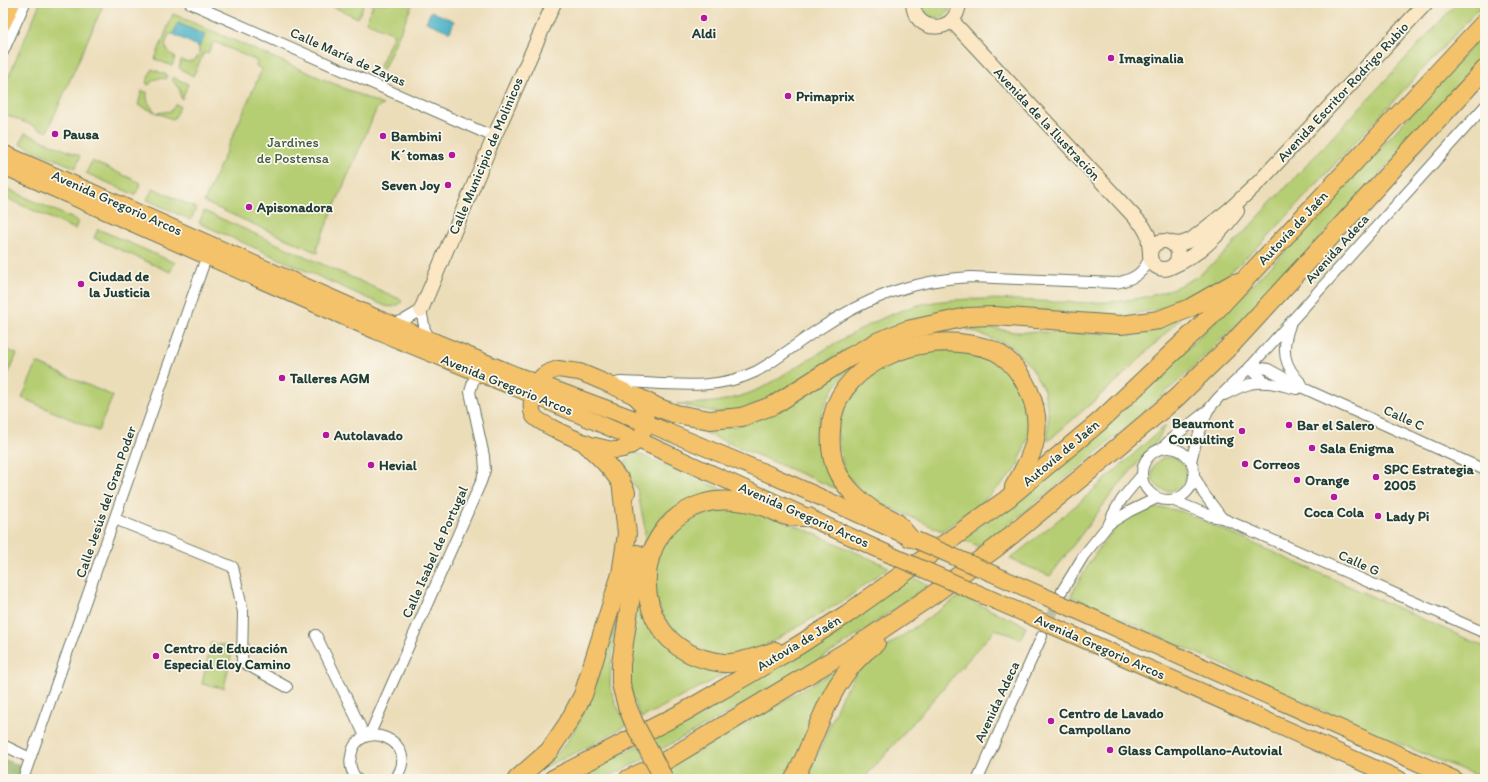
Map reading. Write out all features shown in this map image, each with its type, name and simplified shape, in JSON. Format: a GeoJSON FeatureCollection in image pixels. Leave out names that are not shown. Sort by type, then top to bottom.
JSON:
{"type":"FeatureCollection","features":[{"type":"Feature","properties":{"kind":"highway","name":"Autovía de Jaén"},"geometry":{"type":"LineString","coordinates":[[553,779],[684,712],[799,645],[847,614],[1006,499],[1099,422],[1210,317],[1485,22]]}},
{"type":"Feature","properties":{"kind":"highway"},"geometry":{"type":"LineString","coordinates":[[794,779],[803,763],[828,702],[839,683],[853,664],[876,643],[958,589],[1006,551],[1173,405],[1234,343],[1485,69]]}},
{"type":"Feature","properties":{"kind":"highway"},"geometry":{"type":"LineString","coordinates":[[637,397],[659,408],[676,414],[710,420],[742,417],[774,404],[848,358],[907,330],[967,317],[1002,317],[1121,324],[1159,320],[1190,308],[1249,275]]}},
{"type":"Feature","properties":{"kind":"highway"},"geometry":{"type":"LineString","coordinates":[[913,539],[895,522],[874,510],[860,499],[845,484],[836,468],[831,451],[832,416],[845,389],[876,361],[896,351],[916,345],[941,341],[963,343],[984,347],[995,352],[1001,355],[1013,366],[1026,384],[1032,399],[1036,417],[1037,432],[1027,465],[1006,499]]}},
{"type":"Feature","properties":{"kind":"highway"},"geometry":{"type":"LineString","coordinates":[[628,779],[660,764],[731,722],[868,638],[934,594],[997,547],[1087,473],[1176,398],[1234,343]]}},
{"type":"Feature","properties":{"kind":"highway"},"geometry":{"type":"LineString","coordinates":[[586,444],[621,482],[632,507],[636,526],[637,558],[621,664],[621,684],[627,706],[635,725],[664,779]]}},
{"type":"Feature","properties":{"kind":"highway"},"geometry":{"type":"LineString","coordinates":[[517,779],[549,751],[568,723],[582,695],[621,574],[628,534],[621,482]]}},
{"type":"Feature","properties":{"kind":"highway"},"geometry":{"type":"LineString","coordinates":[[799,645],[730,663],[711,661],[693,656],[678,647],[656,622],[650,604],[646,584],[648,564],[654,546],[664,530],[675,518],[689,509],[706,502],[725,500],[762,505],[786,516],[809,518]]}},
{"type":"Feature","properties":{"kind":"main road"},"geometry":{"type":"LineString","coordinates":[[3,23],[12,3]]}},
{"type":"Feature","properties":{"kind":"main road","name":"Avenida Gregorio Arcos"},"geometry":{"type":"LineString","coordinates":[[3,153],[230,254],[431,340],[638,440],[809,518],[1399,779]]}},
{"type":"Feature","properties":{"kind":"main road","name":"Avenida Gregorio Arcos"},"geometry":{"type":"LineString","coordinates":[[3,166],[376,331],[469,369],[646,423],[771,475],[1454,779]]}},
{"type":"Feature","properties":{"kind":"main road","name":"Avenida Gregorio Arcos"},"geometry":{"type":"LineString","coordinates":[[207,255],[230,254]]}},
{"type":"Feature","properties":{"kind":"main road"},"geometry":{"type":"LineString","coordinates":[[558,369],[581,373],[607,384],[637,397],[644,408],[646,423],[638,440],[626,449],[614,450],[586,444],[542,422],[534,416],[528,386],[546,372],[558,369]]}},
{"type":"Feature","properties":{"kind":"street"},"geometry":{"type":"LineString","coordinates":[[3,52],[25,3]]}},
{"type":"Feature","properties":{"kind":"street","name":"Calle María de Zayas"},"geometry":{"type":"LineString","coordinates":[[190,3],[494,137]]}},
{"type":"Feature","properties":{"kind":"street","name":"Calle Municipio de Molinicos"},"geometry":{"type":"LineString","coordinates":[[420,310],[494,137],[554,3]]}},
{"type":"Feature","properties":{"kind":"street"},"geometry":{"type":"LineString","coordinates":[[913,3],[915,14],[919,20],[926,25],[935,27],[944,26],[952,21],[958,10],[958,3]]}},
{"type":"Feature","properties":{"kind":"street","name":"Avenida Escritor Rodrigo Rubio"},"geometry":{"type":"LineString","coordinates":[[1169,242],[1180,244],[1190,240],[1229,210],[1260,180],[1426,3]]}},
{"type":"Feature","properties":{"kind":"street","name":"Avenida de la Ilustración"},"geometry":{"type":"LineString","coordinates":[[952,21],[1143,226],[1148,235],[1150,254]]}},
{"type":"Feature","properties":{"kind":"street","name":"Avenida Adeca"},"geometry":{"type":"LineString","coordinates":[[1161,449],[1171,439],[1208,410],[1219,397],[1251,366],[1292,319],[1480,118],[1485,106]]}},
{"type":"Feature","properties":{"kind":"street","name":"Avenida Escritor Rodrigo Rubio"},"geometry":{"type":"LineString","coordinates":[[1173,266],[1184,262],[1203,249],[1232,218],[1260,180]]}},
{"type":"Feature","properties":{"kind":"street","name":"Avenida de la Ilustración"},"geometry":{"type":"LineString","coordinates":[[1143,226],[1169,242]]}},
{"type":"Feature","properties":{"kind":"street"},"geometry":{"type":"LineString","coordinates":[[607,384],[621,382],[699,385],[729,381],[755,372],[817,330],[872,299],[895,290],[924,282],[948,278],[971,277],[1116,283],[1129,280],[1140,273],[1145,268],[1150,254],[1154,245],[1158,242],[1169,242],[1175,247],[1178,255],[1176,263],[1165,270],[1154,266],[1150,254]]}},
{"type":"Feature","properties":{"kind":"street","name":"Calle Jesús del Gran Poder"},"geometry":{"type":"LineString","coordinates":[[23,779],[207,255]]}},
{"type":"Feature","properties":{"kind":"street"},"geometry":{"type":"LineString","coordinates":[[392,324],[404,320],[420,310],[425,330],[431,340]]}},
{"type":"Feature","properties":{"kind":"street","name":"Calle C"},"geometry":{"type":"LineString","coordinates":[[1292,319],[1284,345],[1285,357],[1293,375],[1312,392]]}},
{"type":"Feature","properties":{"kind":"street","name":"Calle C"},"geometry":{"type":"LineString","coordinates":[[1267,383],[1252,371],[1251,366],[1268,369],[1312,392],[1485,470]]}},
{"type":"Feature","properties":{"kind":"street"},"geometry":{"type":"LineString","coordinates":[[469,369],[470,392]]}},
{"type":"Feature","properties":{"kind":"street","name":"Calle Isabel de Portugal"},"geometry":{"type":"LineString","coordinates":[[357,779],[351,770],[351,752],[356,745],[367,736],[481,482],[485,470],[484,456],[470,392],[469,369]]}},
{"type":"Feature","properties":{"kind":"street","name":"Calle C"},"geometry":{"type":"LineString","coordinates":[[1219,397],[1248,384],[1267,383],[1312,392]]}},
{"type":"Feature","properties":{"kind":"street","name":"Avenida Adeca"},"geometry":{"type":"LineString","coordinates":[[1191,461],[1196,442],[1208,410]]}},
{"type":"Feature","properties":{"kind":"street"},"geometry":{"type":"LineString","coordinates":[[1170,448],[1185,454],[1191,461],[1194,467],[1194,476],[1191,488],[1185,494],[1166,501],[1149,493],[1144,485],[1142,475],[1143,465],[1152,453],[1161,449],[1170,448]]}},
{"type":"Feature","properties":{"kind":"street"},"geometry":{"type":"LineString","coordinates":[[1062,590],[1084,555],[1108,524],[1112,514],[1120,502],[1142,475]]}},
{"type":"Feature","properties":{"kind":"street","name":"Calle G"},"geometry":{"type":"LineString","coordinates":[[1194,476],[1204,494],[1222,518]]}},
{"type":"Feature","properties":{"kind":"street"},"geometry":{"type":"LineString","coordinates":[[1108,524],[1157,498]]}},
{"type":"Feature","properties":{"kind":"street","name":"Calle G"},"geometry":{"type":"LineString","coordinates":[[1172,500],[1211,516],[1222,518],[1485,633]]}},
{"type":"Feature","properties":{"kind":"street"},"geometry":{"type":"LineString","coordinates":[[115,519],[233,566],[243,612],[242,662],[287,687]]}},
{"type":"Feature","properties":{"kind":"street"},"geometry":{"type":"LineString","coordinates":[[316,635],[367,736],[379,735],[387,738],[394,742],[399,749],[402,757],[402,765],[395,779]]}},
{"type":"Feature","properties":{"kind":"street","name":"Avenida Adeca"},"geometry":{"type":"LineString","coordinates":[[980,776],[1042,636]]}},
{"type":"Feature","properties":{"kind":"street"},"geometry":{"type":"LineString","coordinates":[[3,745],[30,758]]}},
{"type":"Feature","properties":{"kind":"green space"},"geometry":{"type":"Polygon","coordinates":[[[40,3],[104,3],[47,132],[3,113],[3,90],[40,3]]]}},
{"type":"Feature","properties":{"kind":"green space"},"geometry":{"type":"Polygon","coordinates":[[[325,3],[364,3],[358,18],[325,3]]]}},
{"type":"Feature","properties":{"kind":"green space"},"geometry":{"type":"Polygon","coordinates":[[[369,3],[413,3],[383,70],[379,68],[394,34],[366,22],[373,5],[369,3]]]}},
{"type":"Feature","properties":{"kind":"green space"},"geometry":{"type":"Polygon","coordinates":[[[922,3],[950,3],[949,10],[946,14],[942,17],[936,18],[926,14],[923,10],[922,3]]]}},
{"type":"Feature","properties":{"kind":"green space"},"geometry":{"type":"Polygon","coordinates":[[[1457,3],[1484,3],[1265,240],[1225,277],[1193,295],[1160,309],[1127,315],[1099,315],[1034,310],[845,350],[771,397],[738,410],[717,412],[677,404],[717,402],[757,390],[853,333],[888,316],[923,304],[955,300],[988,299],[1089,303],[1122,301],[1153,295],[1189,281],[1224,254],[1457,3]]]}},
{"type":"Feature","properties":{"kind":"green space","name":"Jardines de Postensa"},"geometry":{"type":"Polygon","coordinates":[[[173,14],[383,105],[377,108],[317,247],[318,253],[204,202],[262,69],[256,66],[257,61],[214,42],[208,53],[204,53],[193,76],[179,68],[181,60],[187,62],[195,60],[199,55],[199,47],[205,35],[178,23],[173,34],[169,34],[165,45],[168,51],[175,57],[172,66],[155,59],[173,14]]]}},
{"type":"Feature","properties":{"kind":"green space"},"geometry":{"type":"Polygon","coordinates":[[[1485,32],[1485,58],[1315,244],[1209,352],[1126,428],[981,547],[963,540],[1176,360],[1299,238],[1485,32]]]}},
{"type":"Feature","properties":{"kind":"green space"},"geometry":{"type":"Polygon","coordinates":[[[152,69],[167,75],[166,79],[156,79],[149,85],[146,83],[152,69]]]}},
{"type":"Feature","properties":{"kind":"green space"},"geometry":{"type":"Polygon","coordinates":[[[173,77],[188,84],[182,99],[180,96],[180,90],[172,80],[173,77]]]}},
{"type":"Feature","properties":{"kind":"green space"},"geometry":{"type":"Polygon","coordinates":[[[142,91],[147,92],[149,104],[157,113],[138,105],[142,91]]]}},
{"type":"Feature","properties":{"kind":"green space"},"geometry":{"type":"Polygon","coordinates":[[[176,104],[180,106],[175,117],[172,119],[157,113],[171,111],[176,104]]]}},
{"type":"Feature","properties":{"kind":"green space"},"geometry":{"type":"Polygon","coordinates":[[[25,133],[80,156],[76,168],[20,144],[25,133]]]}},
{"type":"Feature","properties":{"kind":"green space"},"geometry":{"type":"Polygon","coordinates":[[[92,161],[141,183],[135,195],[86,173],[92,161]]]}},
{"type":"Feature","properties":{"kind":"green space"},"geometry":{"type":"Polygon","coordinates":[[[3,187],[78,221],[75,229],[3,197],[3,187]]]}},
{"type":"Feature","properties":{"kind":"green space"},"geometry":{"type":"Polygon","coordinates":[[[153,188],[196,208],[191,220],[147,200],[153,188]]]}},
{"type":"Feature","properties":{"kind":"green space"},"geometry":{"type":"Polygon","coordinates":[[[204,211],[402,300],[400,304],[392,307],[385,306],[199,223],[204,211]]]}},
{"type":"Feature","properties":{"kind":"green space"},"geometry":{"type":"Polygon","coordinates":[[[98,229],[175,263],[170,272],[94,238],[98,229]]]}},
{"type":"Feature","properties":{"kind":"green space"},"geometry":{"type":"Polygon","coordinates":[[[1180,319],[1118,380],[1048,441],[1048,414],[1044,390],[1031,367],[1011,346],[967,329],[985,327],[1014,332],[1062,332],[1086,334],[1118,332],[1180,319]]]}},
{"type":"Feature","properties":{"kind":"green space"},"geometry":{"type":"Polygon","coordinates":[[[3,348],[17,354],[3,386],[3,348]]]}},
{"type":"Feature","properties":{"kind":"green space"},"geometry":{"type":"Polygon","coordinates":[[[935,348],[991,356],[1021,385],[1032,426],[1016,470],[987,498],[942,531],[878,502],[861,491],[845,473],[839,448],[837,427],[844,403],[857,385],[876,368],[935,348]]]}},
{"type":"Feature","properties":{"kind":"green space"},"geometry":{"type":"Polygon","coordinates":[[[37,363],[113,396],[98,431],[22,398],[37,363]]]}},
{"type":"Feature","properties":{"kind":"green space"},"geometry":{"type":"Polygon","coordinates":[[[852,365],[828,399],[819,422],[818,435],[824,464],[837,489],[684,424],[729,427],[745,424],[852,365]]]}},
{"type":"Feature","properties":{"kind":"green space"},"geometry":{"type":"Polygon","coordinates":[[[1166,425],[1157,441],[1117,487],[1050,576],[1010,559],[1080,502],[1166,425]]]}},
{"type":"Feature","properties":{"kind":"green space"},"geometry":{"type":"Polygon","coordinates":[[[634,452],[724,490],[707,494],[644,554],[645,528],[637,489],[621,467],[634,452]]]}},
{"type":"Feature","properties":{"kind":"green space"},"geometry":{"type":"Polygon","coordinates":[[[1172,457],[1181,462],[1185,467],[1185,481],[1181,486],[1176,490],[1166,491],[1162,490],[1153,481],[1152,471],[1153,467],[1162,458],[1172,457]]]}},
{"type":"Feature","properties":{"kind":"green space"},"geometry":{"type":"Polygon","coordinates":[[[734,506],[774,517],[889,567],[846,599],[754,652],[731,657],[710,655],[672,633],[654,597],[657,558],[664,542],[695,513],[734,506]]]}},
{"type":"Feature","properties":{"kind":"green space"},"geometry":{"type":"Polygon","coordinates":[[[1164,508],[1181,511],[1485,647],[1485,779],[1340,718],[1071,596],[1098,550],[1124,520],[1138,512],[1149,509],[1164,508]]]}},
{"type":"Feature","properties":{"kind":"green space"},"geometry":{"type":"Polygon","coordinates":[[[911,577],[929,585],[843,645],[755,699],[658,751],[651,738],[911,577]]]}},
{"type":"Feature","properties":{"kind":"green space"},"geometry":{"type":"Polygon","coordinates":[[[641,593],[700,666],[727,673],[641,718],[631,692],[628,660],[631,637],[641,593]]]}},
{"type":"Feature","properties":{"kind":"green space"},"geometry":{"type":"Polygon","coordinates":[[[960,596],[1026,626],[1021,639],[995,629],[867,775],[874,779],[806,779],[822,745],[841,697],[859,669],[892,643],[960,596]]]}},
{"type":"Feature","properties":{"kind":"green space"},"geometry":{"type":"Polygon","coordinates":[[[622,603],[614,634],[610,687],[616,704],[627,725],[582,750],[542,768],[567,742],[576,726],[599,674],[622,603]]]}},
{"type":"Feature","properties":{"kind":"green space"},"geometry":{"type":"Polygon","coordinates":[[[211,643],[233,647],[224,688],[202,684],[211,643]]]}},
{"type":"Feature","properties":{"kind":"green space"},"geometry":{"type":"Polygon","coordinates":[[[836,670],[819,701],[800,752],[787,779],[676,779],[668,767],[729,733],[836,670]]]}},
{"type":"Feature","properties":{"kind":"green space"},"geometry":{"type":"Polygon","coordinates":[[[639,745],[646,758],[604,779],[570,779],[639,745]]]}},
{"type":"Feature","properties":{"kind":"green space"},"geometry":{"type":"Polygon","coordinates":[[[3,759],[23,767],[19,779],[3,779],[3,759]]]}},
{"type":"Feature","properties":{"kind":"water"},"geometry":{"type":"Polygon","coordinates":[[[431,11],[454,21],[450,32],[426,22],[431,11]]]}},
{"type":"Feature","properties":{"kind":"water"},"geometry":{"type":"Polygon","coordinates":[[[178,23],[205,35],[199,47],[173,34],[178,23]]]}},
{"type":"Feature","properties":{"kind":"tunnel"},"geometry":{"type":"LineString","coordinates":[[1045,629],[1059,597]]}},
{"type":"Feature","properties":{"kind":"place","name":"Aldi"},"geometry":{"type":"Point","coordinates":[704,18]}},
{"type":"Feature","properties":{"kind":"place","name":"Imaginalia"},"geometry":{"type":"Point","coordinates":[1111,58]}},
{"type":"Feature","properties":{"kind":"place","name":"Primaprix"},"geometry":{"type":"Point","coordinates":[788,96]}},
{"type":"Feature","properties":{"kind":"place","name":"Pausa"},"geometry":{"type":"Point","coordinates":[55,134]}},
{"type":"Feature","properties":{"kind":"place","name":"Bambini"},"geometry":{"type":"Point","coordinates":[383,136]}},
{"type":"Feature","properties":{"kind":"place","name":"K´tomas"},"geometry":{"type":"Point","coordinates":[452,155]}},
{"type":"Feature","properties":{"kind":"place","name":"Seven Joy"},"geometry":{"type":"Point","coordinates":[448,185]}},
{"type":"Feature","properties":{"kind":"place","name":"Apisonadora"},"geometry":{"type":"Point","coordinates":[249,207]}},
{"type":"Feature","properties":{"kind":"place","name":"Ciudad de la Justicia"},"geometry":{"type":"Point","coordinates":[81,284]}},
{"type":"Feature","properties":{"kind":"place","name":"Talleres AGM"},"geometry":{"type":"Point","coordinates":[282,378]}},
{"type":"Feature","properties":{"kind":"place","name":"Bar el Salero"},"geometry":{"type":"Point","coordinates":[1289,425]}},
{"type":"Feature","properties":{"kind":"place","name":"Beaumont Consulting"},"geometry":{"type":"Point","coordinates":[1242,431]}},
{"type":"Feature","properties":{"kind":"place","name":"Autolavado"},"geometry":{"type":"Point","coordinates":[326,435]}},
{"type":"Feature","properties":{"kind":"place","name":"Sala Enigma"},"geometry":{"type":"Point","coordinates":[1312,448]}},
{"type":"Feature","properties":{"kind":"place","name":"Correos"},"geometry":{"type":"Point","coordinates":[1245,464]}},
{"type":"Feature","properties":{"kind":"place","name":"Hevial"},"geometry":{"type":"Point","coordinates":[371,465]}},
{"type":"Feature","properties":{"kind":"place","name":"SPC Estrategia 2005"},"geometry":{"type":"Point","coordinates":[1376,477]}},
{"type":"Feature","properties":{"kind":"place","name":"Orange"},"geometry":{"type":"Point","coordinates":[1297,480]}},
{"type":"Feature","properties":{"kind":"place","name":"Coca Cola"},"geometry":{"type":"Point","coordinates":[1334,497]}},
{"type":"Feature","properties":{"kind":"place","name":"Lady Pi"},"geometry":{"type":"Point","coordinates":[1378,516]}},
{"type":"Feature","properties":{"kind":"place","name":"Centro de Educación Especial Eloy Camino"},"geometry":{"type":"Point","coordinates":[156,656]}},
{"type":"Feature","properties":{"kind":"place","name":"Centro de Lavado Campollano"},"geometry":{"type":"Point","coordinates":[1051,721]}},
{"type":"Feature","properties":{"kind":"place","name":"Glass Campollano-Autovial"},"geometry":{"type":"Point","coordinates":[1110,750]}}]}
